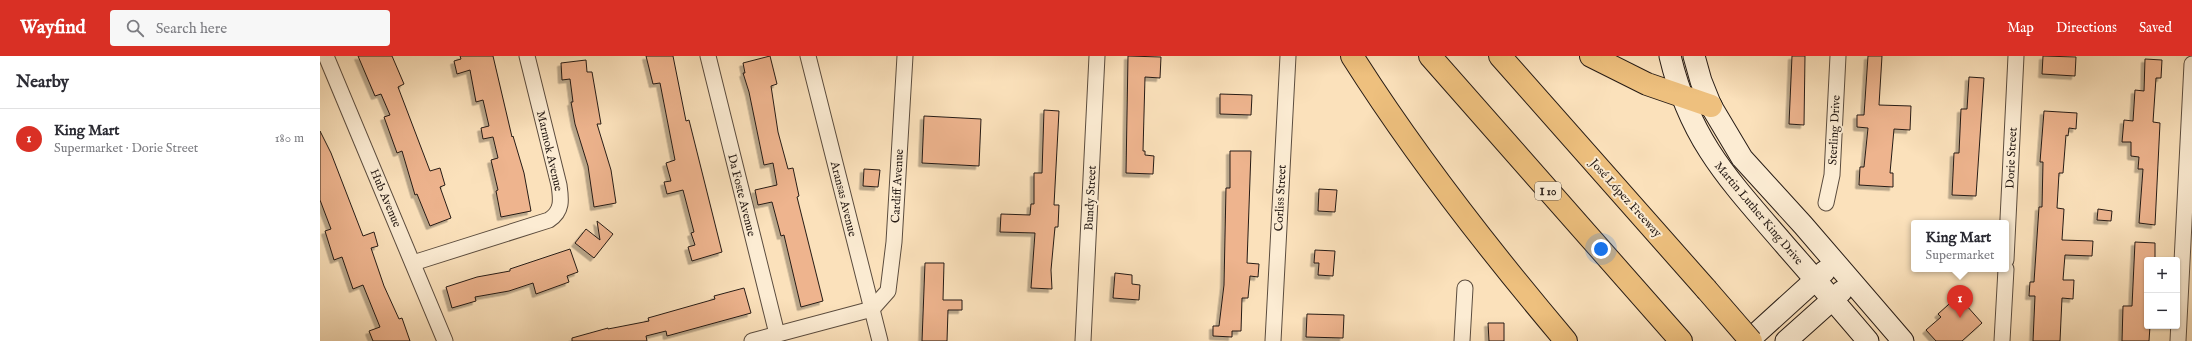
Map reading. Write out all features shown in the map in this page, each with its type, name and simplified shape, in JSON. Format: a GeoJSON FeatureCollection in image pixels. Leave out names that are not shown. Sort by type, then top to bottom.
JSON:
{"type":"FeatureCollection","features":[{"type":"Feature","properties":{"kind":"highway"},"geometry":{"type":"LineString","coordinates":[[1352,56],[1388,113],[1429,171],[1497,259],[1566,341]]}},
{"type":"Feature","properties":{"kind":"highway","name":"I 10"},"geometry":{"type":"LineString","coordinates":[[1430,56],[1674,333]]}},
{"type":"Feature","properties":{"kind":"highway","name":"José López Freeway"},"geometry":{"type":"LineString","coordinates":[[1500,56],[1706,289],[1750,341]]}},
{"type":"Feature","properties":{"kind":"highway"},"geometry":{"type":"LineString","coordinates":[[1591,56],[1647,84],[1711,106]]}},
{"type":"Feature","properties":{"kind":"main road","name":"Martin Luther King Drive"},"geometry":{"type":"LineString","coordinates":[[1670,56],[1680,95],[1692,121],[1727,178],[1868,341]]}},
{"type":"Feature","properties":{"kind":"main road","name":"Martin Luther King Drive"},"geometry":{"type":"LineString","coordinates":[[1694,56],[1701,81],[1711,106],[1742,158],[1803,224],[1903,341]]}},
{"type":"Feature","properties":{"kind":"main road"},"geometry":{"type":"LineString","coordinates":[[1750,341],[1834,262]]}},
{"type":"Feature","properties":{"kind":"main road"},"geometry":{"type":"LineString","coordinates":[[1786,341],[1851,282]]}},
{"type":"Feature","properties":{"kind":"street","name":"Hub Avenue"},"geometry":{"type":"LineString","coordinates":[[326,56],[445,341]]}},
{"type":"Feature","properties":{"kind":"street","name":"Marmok Avenue"},"geometry":{"type":"LineString","coordinates":[[413,262],[549,220],[558,212],[561,201],[559,185],[527,56]]}},
{"type":"Feature","properties":{"kind":"street","name":"Da Foste Avenue"},"geometry":{"type":"LineString","coordinates":[[708,56],[777,334]]}},
{"type":"Feature","properties":{"kind":"street","name":"Aransas Avenue"},"geometry":{"type":"LineString","coordinates":[[808,56],[880,341]]}},
{"type":"Feature","properties":{"kind":"street","name":"Cardiff Avenue"},"geometry":{"type":"LineString","coordinates":[[872,309],[888,291],[894,242],[905,56]]}},
{"type":"Feature","properties":{"kind":"street","name":"Bundy Street"},"geometry":{"type":"LineString","coordinates":[[1083,341],[1097,56]]}},
{"type":"Feature","properties":{"kind":"street","name":"Corliss Street"},"geometry":{"type":"LineString","coordinates":[[1273,341],[1288,56]]}},
{"type":"Feature","properties":{"kind":"street","name":"Sterling Drive"},"geometry":{"type":"LineString","coordinates":[[1826,203],[1832,175],[1838,56]]}},
{"type":"Feature","properties":{"kind":"street","name":"Dorie Street"},"geometry":{"type":"LineString","coordinates":[[2008,220],[2016,56]]}},
{"type":"Feature","properties":{"kind":"street"},"geometry":{"type":"LineString","coordinates":[[2178,341],[2192,64]]}},
{"type":"Feature","properties":{"kind":"street"},"geometry":{"type":"LineString","coordinates":[[2002,341],[2006,272]]}},
{"type":"Feature","properties":{"kind":"street"},"geometry":{"type":"LineString","coordinates":[[1462,341],[1465,288]]}},
{"type":"Feature","properties":{"kind":"street"},"geometry":{"type":"LineString","coordinates":[[752,341],[872,309]]}},
{"type":"Feature","properties":{"kind":"building"},"geometry":{"type":"Polygon","coordinates":[[[358,56],[392,56],[404,84],[398,87],[430,171],[440,168],[445,185],[440,187],[451,218],[430,226],[417,194],[415,195],[402,151],[397,153],[384,117],[390,115],[381,94],[375,96],[358,56]]]}},
{"type":"Feature","properties":{"kind":"building"},"geometry":{"type":"Polygon","coordinates":[[[460,56],[493,56],[512,137],[513,136],[524,173],[531,211],[501,217],[496,191],[498,190],[491,160],[498,158],[493,137],[483,139],[481,128],[489,126],[483,100],[476,102],[470,70],[457,74],[454,61],[461,59],[460,56]]]}},
{"type":"Feature","properties":{"kind":"building"},"geometry":{"type":"Polygon","coordinates":[[[646,56],[673,56],[686,121],[689,120],[722,252],[692,261],[688,247],[695,245],[691,233],[694,232],[683,190],[667,194],[664,182],[671,181],[666,163],[675,160],[660,83],[653,84],[646,56]]]}},
{"type":"Feature","properties":{"kind":"building"},"geometry":{"type":"Polygon","coordinates":[[[770,56],[777,84],[771,86],[778,132],[788,169],[793,168],[799,196],[797,197],[823,301],[801,307],[784,235],[781,236],[772,202],[758,205],[755,190],[777,185],[773,163],[764,165],[749,92],[743,73],[745,73],[743,63],[770,56]]]}},
{"type":"Feature","properties":{"kind":"building"},"geometry":{"type":"Polygon","coordinates":[[[1128,56],[1161,57],[1160,78],[1145,77],[1143,151],[1145,151],[1145,155],[1154,156],[1153,174],[1126,173],[1128,56]]]}},
{"type":"Feature","properties":{"kind":"building"},"geometry":{"type":"Polygon","coordinates":[[[1792,56],[1805,56],[1804,125],[1789,124],[1792,56]]]}},
{"type":"Feature","properties":{"kind":"building"},"geometry":{"type":"Polygon","coordinates":[[[1868,56],[1882,56],[1879,105],[1911,106],[1910,130],[1894,129],[1890,173],[1893,173],[1893,187],[1859,185],[1860,167],[1864,167],[1868,128],[1857,127],[1857,115],[1864,115],[1868,56]]]}},
{"type":"Feature","properties":{"kind":"building"},"geometry":{"type":"Polygon","coordinates":[[[2043,56],[2076,57],[2075,76],[2042,74],[2043,56]]]}},
{"type":"Feature","properties":{"kind":"building"},"geometry":{"type":"Polygon","coordinates":[[[2145,59],[2162,60],[2161,78],[2156,78],[2153,122],[2160,123],[2155,225],[2139,223],[2143,169],[2138,169],[2139,157],[2131,156],[2131,142],[2122,142],[2124,120],[2133,121],[2135,90],[2144,91],[2145,59]]]}},
{"type":"Feature","properties":{"kind":"building"},"geometry":{"type":"Polygon","coordinates":[[[586,60],[587,72],[592,72],[601,124],[597,124],[611,170],[616,203],[594,207],[588,166],[575,124],[571,102],[573,102],[570,79],[562,80],[561,63],[586,60]]]}},
{"type":"Feature","properties":{"kind":"building"},"geometry":{"type":"Polygon","coordinates":[[[1969,77],[1984,78],[1976,196],[1952,195],[1954,153],[1959,153],[1961,109],[1967,109],[1969,77]]]}},
{"type":"Feature","properties":{"kind":"building"},"geometry":{"type":"Polygon","coordinates":[[[1220,94],[1252,95],[1251,115],[1220,114],[1220,94]]]}},
{"type":"Feature","properties":{"kind":"building"},"geometry":{"type":"Polygon","coordinates":[[[1044,110],[1059,111],[1054,205],[1059,205],[1058,227],[1055,227],[1051,270],[1052,289],[1031,288],[1035,233],[1000,232],[1001,214],[1030,215],[1031,204],[1034,204],[1034,173],[1042,173],[1044,110]]]}},
{"type":"Feature","properties":{"kind":"building"},"geometry":{"type":"Polygon","coordinates":[[[2044,111],[2077,113],[2076,129],[2069,128],[2068,136],[2066,135],[2063,173],[2059,173],[2057,208],[2064,209],[2062,240],[2093,241],[2092,256],[2065,255],[2063,280],[2074,280],[2073,299],[2062,298],[2060,341],[2033,341],[2035,296],[2029,296],[2030,282],[2034,282],[2039,207],[2042,207],[2043,162],[2040,162],[2044,111]]]}},
{"type":"Feature","properties":{"kind":"building"},"geometry":{"type":"Polygon","coordinates":[[[924,116],[981,119],[979,166],[922,163],[924,116]]]}},
{"type":"Feature","properties":{"kind":"building"},"geometry":{"type":"Polygon","coordinates":[[[320,131],[331,153],[363,236],[374,232],[378,246],[371,248],[384,286],[399,319],[402,318],[410,341],[373,341],[369,331],[380,327],[363,285],[353,289],[342,257],[334,260],[325,231],[331,229],[320,200],[320,131]]]}},
{"type":"Feature","properties":{"kind":"building"},"geometry":{"type":"Polygon","coordinates":[[[1230,151],[1251,151],[1247,263],[1259,264],[1258,277],[1250,276],[1248,298],[1242,298],[1241,331],[1232,331],[1232,337],[1213,336],[1213,326],[1219,326],[1224,285],[1226,188],[1230,188],[1230,151]]]}},
{"type":"Feature","properties":{"kind":"building"},"geometry":{"type":"Polygon","coordinates":[[[864,169],[880,170],[878,187],[863,186],[864,169]]]}},
{"type":"Feature","properties":{"kind":"building"},"geometry":{"type":"Polygon","coordinates":[[[1319,189],[1337,190],[1335,212],[1318,211],[1319,189]]]}},
{"type":"Feature","properties":{"kind":"building"},"geometry":{"type":"Polygon","coordinates":[[[2098,209],[2112,211],[2111,221],[2097,220],[2098,209]]]}},
{"type":"Feature","properties":{"kind":"building"},"geometry":{"type":"Polygon","coordinates":[[[597,221],[613,234],[594,258],[575,243],[586,229],[600,240],[597,221]]]}},
{"type":"Feature","properties":{"kind":"building"},"geometry":{"type":"Polygon","coordinates":[[[2135,242],[2155,243],[2155,257],[2144,257],[2144,329],[2150,329],[2149,341],[2122,341],[2123,306],[2132,306],[2135,242]]]}},
{"type":"Feature","properties":{"kind":"building"},"geometry":{"type":"Polygon","coordinates":[[[570,249],[578,272],[567,276],[569,282],[536,294],[533,283],[509,291],[475,297],[476,301],[452,308],[446,287],[477,277],[510,271],[510,269],[570,249]]]}},
{"type":"Feature","properties":{"kind":"building"},"geometry":{"type":"Polygon","coordinates":[[[1315,250],[1335,251],[1333,276],[1318,275],[1319,263],[1314,263],[1315,250]]]}},
{"type":"Feature","properties":{"kind":"building"},"geometry":{"type":"Polygon","coordinates":[[[925,263],[944,263],[943,300],[962,300],[962,310],[948,310],[947,341],[922,341],[925,263]]]}},
{"type":"Feature","properties":{"kind":"building"},"geometry":{"type":"Polygon","coordinates":[[[1115,273],[1132,275],[1132,284],[1140,285],[1139,300],[1113,298],[1115,273]]]}},
{"type":"Feature","properties":{"kind":"building"},"geometry":{"type":"Polygon","coordinates":[[[744,288],[751,313],[667,336],[666,331],[646,336],[647,341],[572,341],[572,338],[608,328],[649,321],[648,318],[715,299],[714,296],[744,288]]]}},
{"type":"Feature","properties":{"kind":"building"},"geometry":{"type":"Polygon","coordinates":[[[1958,296],[1982,323],[1962,341],[1936,341],[1926,330],[1941,317],[1938,314],[1958,296]]]}},
{"type":"Feature","properties":{"kind":"building"},"geometry":{"type":"Polygon","coordinates":[[[1307,314],[1344,315],[1343,338],[1306,337],[1307,314]]]}},
{"type":"Feature","properties":{"kind":"building"},"geometry":{"type":"Polygon","coordinates":[[[1488,323],[1504,323],[1504,341],[1489,341],[1488,323]]]}},
{"type":"Feature","properties":{"kind":"place","name":"King Mart"},"geometry":{"type":"Point","coordinates":[1960,318]}}]}
